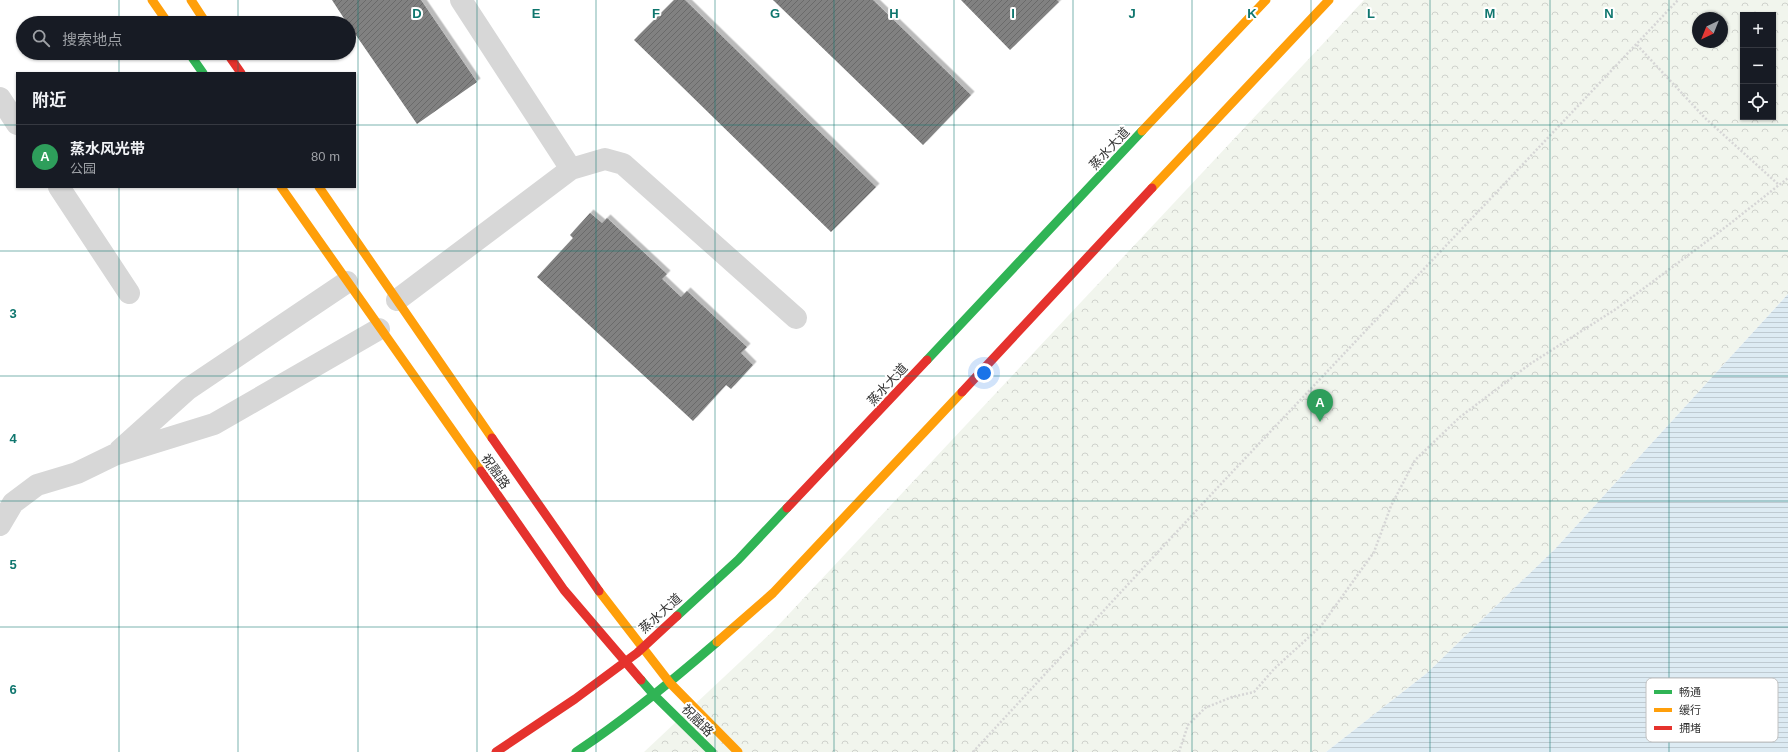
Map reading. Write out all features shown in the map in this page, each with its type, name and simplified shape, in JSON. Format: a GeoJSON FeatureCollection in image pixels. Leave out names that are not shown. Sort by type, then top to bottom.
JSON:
{"type":"FeatureCollection","features":[{"type":"Feature","properties":{"kind":"main road"},"geometry":{"type":"LineString","coordinates":[[152,0],[163,16]]}},
{"type":"Feature","properties":{"kind":"main road"},"geometry":{"type":"LineString","coordinates":[[191,0],[201,16]]}},
{"type":"Feature","properties":{"kind":"main road","name":"蒸水大道"},"geometry":{"type":"LineString","coordinates":[[496,752],[575,699],[625,661],[738,560],[1266,0]]}},
{"type":"Feature","properties":{"kind":"main road"},"geometry":{"type":"LineString","coordinates":[[576,752],[605,733],[670,683],[773,593],[1329,0]]}},
{"type":"Feature","properties":{"kind":"main road"},"geometry":{"type":"LineString","coordinates":[[194,60],[202,72]]}},
{"type":"Feature","properties":{"kind":"main road"},"geometry":{"type":"LineString","coordinates":[[232,60],[240,72]]}},
{"type":"Feature","properties":{"kind":"main road","name":"祝融路"},"geometry":{"type":"LineString","coordinates":[[283,188],[379,329],[564,590],[654,695],[712,752]]}},
{"type":"Feature","properties":{"kind":"main road","name":"祝融路"},"geometry":{"type":"LineString","coordinates":[[320,188],[586,576],[670,683],[738,752]]}},
{"type":"Feature","properties":{"kind":"street"},"geometry":{"type":"LineString","coordinates":[[461,0],[571,169]]}},
{"type":"Feature","properties":{"kind":"street"},"geometry":{"type":"LineString","coordinates":[[0,98],[16,122]]}},
{"type":"Feature","properties":{"kind":"street"},"geometry":{"type":"LineString","coordinates":[[397,300],[571,169],[605,159],[623,164],[796,318]]}},
{"type":"Feature","properties":{"kind":"street"},"geometry":{"type":"LineString","coordinates":[[60,188],[129,293]]}},
{"type":"Feature","properties":{"kind":"street"},"geometry":{"type":"LineString","coordinates":[[114,455],[188,389],[347,282]]}},
{"type":"Feature","properties":{"kind":"street"},"geometry":{"type":"LineString","coordinates":[[0,525],[13,503],[37,485],[77,473],[114,455],[214,424],[379,329]]}},
{"type":"Feature","properties":{"kind":"path"},"geometry":{"type":"LineString","coordinates":[[974,752],[1220,485],[1678,0]]}},
{"type":"Feature","properties":{"kind":"path"},"geometry":{"type":"LineString","coordinates":[[1636,45],[1705,118],[1779,185]]}},
{"type":"Feature","properties":{"kind":"path"},"geometry":{"type":"LineString","coordinates":[[1179,752],[1188,725],[1205,708],[1232,697],[1254,692],[1274,668],[1321,626],[1374,552],[1391,506],[1415,460],[1460,417],[1530,364],[1616,309],[1788,178]]}},
{"type":"Feature","properties":{"kind":"green space"},"geometry":{"type":"Polygon","coordinates":[[[1364,0],[1788,0],[1788,294],[1555,549],[1427,673],[1326,752],[644,752],[773,631],[1364,0]]]}},
{"type":"Feature","properties":{"kind":"shaded area"},"geometry":{"type":"Polygon","coordinates":[[[1788,294],[1788,752],[1326,752],[1427,673],[1555,549],[1788,294]]]}},
{"type":"Feature","properties":{"kind":"building"},"geometry":{"type":"Polygon","coordinates":[[[332,0],[421,0],[477,82],[417,124],[356,35],[356,16],[342,16],[332,0]]]}},
{"type":"Feature","properties":{"kind":"building"},"geometry":{"type":"Polygon","coordinates":[[[674,0],[685,0],[876,187],[831,232],[634,40],[674,0]]]}},
{"type":"Feature","properties":{"kind":"building"},"geometry":{"type":"Polygon","coordinates":[[[773,0],[873,0],[971,95],[923,145],[773,0]]]}},
{"type":"Feature","properties":{"kind":"building"},"geometry":{"type":"Polygon","coordinates":[[[961,0],[1057,0],[1059,2],[1010,50],[961,0]]]}},
{"type":"Feature","properties":{"kind":"building"},"geometry":{"type":"Polygon","coordinates":[[[590,213],[602,223],[607,218],[667,274],[662,279],[681,297],[687,291],[747,347],[741,353],[753,365],[731,389],[726,385],[693,421],[537,277],[573,238],[570,235],[590,213]]]}},
{"type":"Feature","properties":{"kind":"traffic: fast"},"geometry":{"type":"LineString","coordinates":[[194,60],[202,72]]}},
{"type":"Feature","properties":{"kind":"traffic: fast"},"geometry":{"type":"LineString","coordinates":[[927,360],[1142,131]]}},
{"type":"Feature","properties":{"kind":"traffic: fast"},"geometry":{"type":"LineString","coordinates":[[677,616],[738,560],[787,508]]}},
{"type":"Feature","properties":{"kind":"traffic: fast"},"geometry":{"type":"LineString","coordinates":[[576,752],[648,699],[717,642]]}},
{"type":"Feature","properties":{"kind":"traffic: fast"},"geometry":{"type":"LineString","coordinates":[[641,680],[654,695],[712,752]]}},
{"type":"Feature","properties":{"kind":"traffic: slow"},"geometry":{"type":"LineString","coordinates":[[152,0],[163,16]]}},
{"type":"Feature","properties":{"kind":"traffic: slow"},"geometry":{"type":"LineString","coordinates":[[191,0],[201,16]]}},
{"type":"Feature","properties":{"kind":"traffic: slow"},"geometry":{"type":"LineString","coordinates":[[1142,131],[1266,0]]}},
{"type":"Feature","properties":{"kind":"traffic: slow"},"geometry":{"type":"LineString","coordinates":[[1152,188],[1329,0]]}},
{"type":"Feature","properties":{"kind":"traffic: slow"},"geometry":{"type":"LineString","coordinates":[[282,188],[481,471]]}},
{"type":"Feature","properties":{"kind":"traffic: slow"},"geometry":{"type":"LineString","coordinates":[[320,188],[492,438]]}},
{"type":"Feature","properties":{"kind":"traffic: slow"},"geometry":{"type":"LineString","coordinates":[[717,642],[773,593],[962,392]]}},
{"type":"Feature","properties":{"kind":"traffic: slow"},"geometry":{"type":"LineString","coordinates":[[599,591],[670,683],[738,752]]}},
{"type":"Feature","properties":{"kind":"traffic: jam"},"geometry":{"type":"LineString","coordinates":[[232,60],[240,72]]}},
{"type":"Feature","properties":{"kind":"traffic: jam"},"geometry":{"type":"LineString","coordinates":[[962,392],[1152,188]]}},
{"type":"Feature","properties":{"kind":"traffic: jam"},"geometry":{"type":"LineString","coordinates":[[787,508],[927,360]]}},
{"type":"Feature","properties":{"kind":"traffic: jam"},"geometry":{"type":"LineString","coordinates":[[492,438],[599,591]]}},
{"type":"Feature","properties":{"kind":"traffic: jam"},"geometry":{"type":"LineString","coordinates":[[481,471],[564,590],[641,680]]}},
{"type":"Feature","properties":{"kind":"traffic: jam"},"geometry":{"type":"LineString","coordinates":[[496,752],[575,699],[637,653],[677,616]]}},
{"type":"Feature","properties":{"kind":"place","name":"蒸水风光带"},"geometry":{"type":"Point","coordinates":[1320,422]}}]}
